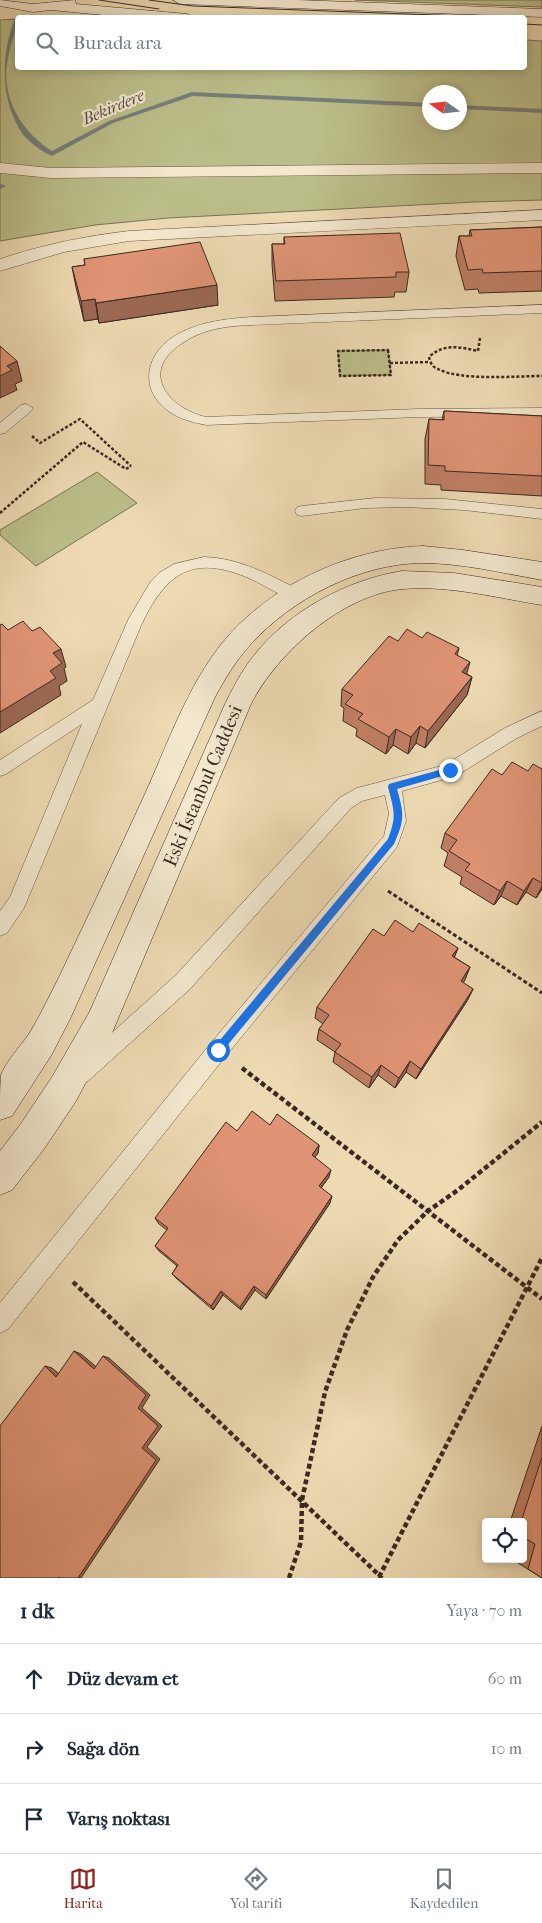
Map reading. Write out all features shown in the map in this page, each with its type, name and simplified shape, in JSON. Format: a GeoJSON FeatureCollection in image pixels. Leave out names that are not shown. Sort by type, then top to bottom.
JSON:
{"type":"FeatureCollection","features":[{"type":"Feature","properties":{"kind":"main road"},"geometry":{"type":"LineString","coordinates":[[3,5],[33,8],[79,0]]}},
{"type":"Feature","properties":{"kind":"main road"},"geometry":{"type":"LineString","coordinates":[[180,0],[542,12]]}},
{"type":"Feature","properties":{"kind":"main road"},"geometry":{"type":"LineString","coordinates":[[53,6],[154,15]]}},
{"type":"Feature","properties":{"kind":"main road"},"geometry":{"type":"LineString","coordinates":[[0,168],[51,173],[542,168]]}},
{"type":"Feature","properties":{"kind":"main road"},"geometry":{"type":"LineString","coordinates":[[0,265],[46,251],[96,240],[129,236],[542,215]]}},
{"type":"Feature","properties":{"kind":"main road","name":"Eski İstanbul Caddesi"},"geometry":{"type":"LineString","coordinates":[[0,1104],[40,1044],[72,981],[197,709],[222,663],[242,636],[263,618],[322,580],[356,565],[387,558],[415,554],[542,571]]}},
{"type":"Feature","properties":{"kind":"main road","name":"Eski İstanbul Caddesi"},"geometry":{"type":"LineString","coordinates":[[0,1178],[32,1137],[64,1089],[101,1022],[238,704],[253,676],[270,653],[292,632],[326,608],[352,595],[400,580],[429,580],[542,596]]}},
{"type":"Feature","properties":{"kind":"lane"},"geometry":{"type":"LineString","coordinates":[[542,309],[251,321],[219,324],[191,333],[176,341],[166,349],[154,370],[156,387],[162,400],[183,414],[206,421],[419,413],[542,412]]}},
{"type":"Feature","properties":{"kind":"lane"},"geometry":{"type":"LineString","coordinates":[[0,430],[26,408]]}},
{"type":"Feature","properties":{"kind":"lane"},"geometry":{"type":"LineString","coordinates":[[302,511],[361,503],[388,502],[487,508],[542,514]]}},
{"type":"Feature","properties":{"kind":"lane"},"geometry":{"type":"LineString","coordinates":[[0,927],[17,902],[98,704],[142,609],[154,589],[166,576],[179,568],[191,564],[214,562],[229,565],[258,576],[296,595]]}},
{"type":"Feature","properties":{"kind":"lane"},"geometry":{"type":"LineString","coordinates":[[0,769],[98,704]]}},
{"type":"Feature","properties":{"kind":"lane"},"geometry":{"type":"LineString","coordinates":[[64,1089],[182,982],[345,803],[357,795],[450,770],[511,733],[542,718]]}},
{"type":"Feature","properties":{"kind":"lane"},"geometry":{"type":"LineString","coordinates":[[0,1321],[218,1050],[391,841],[397,830],[399,812],[392,787]]}},
{"type":"Feature","properties":{"kind":"path"},"geometry":{"type":"LineString","coordinates":[[487,337],[479,338],[478,351],[441,347],[429,356],[430,362],[434,368],[454,374],[542,376]]}},
{"type":"Feature","properties":{"kind":"path"},"geometry":{"type":"LineString","coordinates":[[388,350],[390,363],[390,375],[340,376],[338,351],[388,350]]}},
{"type":"Feature","properties":{"kind":"path"},"geometry":{"type":"LineString","coordinates":[[390,363],[430,362]]}},
{"type":"Feature","properties":{"kind":"path"},"geometry":{"type":"LineString","coordinates":[[0,513],[83,442],[126,469],[131,466],[80,419],[40,443]]}},
{"type":"Feature","properties":{"kind":"path"},"geometry":{"type":"LineString","coordinates":[[362,875],[542,993]]}},
{"type":"Feature","properties":{"kind":"path"},"geometry":{"type":"LineString","coordinates":[[218,1050],[542,1299]]}},
{"type":"Feature","properties":{"kind":"path"},"geometry":{"type":"LineString","coordinates":[[289,1578],[301,1542],[302,1500],[325,1392],[347,1330],[373,1277],[398,1240],[428,1211],[542,1122]]}},
{"type":"Feature","properties":{"kind":"path"},"geometry":{"type":"LineString","coordinates":[[49,1259],[302,1500],[380,1578],[542,1258]]}},
{"type":"Feature","properties":{"kind":"green space"},"geometry":{"type":"Polygon","coordinates":[[[355,0],[542,0],[542,7],[355,0]]]}},
{"type":"Feature","properties":{"kind":"green space"},"geometry":{"type":"Polygon","coordinates":[[[15,19],[15,70],[527,70],[527,40],[542,41],[542,200],[168,218],[95,225],[0,241],[0,20],[15,19]]]}},
{"type":"Feature","properties":{"kind":"green space"},"geometry":{"type":"Polygon","coordinates":[[[388,350],[391,375],[340,376],[338,351],[388,350]]]}},
{"type":"Feature","properties":{"kind":"green space"},"geometry":{"type":"Polygon","coordinates":[[[97,472],[137,503],[36,566],[0,535],[0,530],[97,472]]]}},
{"type":"Feature","properties":{"kind":"building"},"geometry":{"type":"Polygon","coordinates":[[[542,227],[542,271],[483,273],[482,269],[468,270],[459,236],[472,236],[470,230],[542,227]]]}},
{"type":"Feature","properties":{"kind":"building"},"geometry":{"type":"Polygon","coordinates":[[[400,233],[409,272],[396,272],[396,277],[276,281],[272,244],[285,244],[284,237],[400,233]]]}},
{"type":"Feature","properties":{"kind":"building"},"geometry":{"type":"Polygon","coordinates":[[[200,242],[217,285],[96,303],[95,299],[81,301],[72,267],[85,265],[84,259],[200,242]]]}},
{"type":"Feature","properties":{"kind":"building"},"geometry":{"type":"Polygon","coordinates":[[[0,346],[17,361],[7,366],[12,370],[0,376],[0,346]]]}},
{"type":"Feature","properties":{"kind":"building"},"geometry":{"type":"Polygon","coordinates":[[[444,411],[542,416],[542,476],[445,471],[445,466],[428,465],[429,419],[444,420],[444,411]]]}},
{"type":"Feature","properties":{"kind":"building"},"geometry":{"type":"Polygon","coordinates":[[[23,621],[32,631],[40,627],[61,649],[53,653],[62,663],[50,671],[56,678],[0,712],[0,625],[2,624],[8,630],[23,621]]]}},
{"type":"Feature","properties":{"kind":"building"},"geometry":{"type":"Polygon","coordinates":[[[407,629],[422,638],[427,632],[459,648],[455,654],[470,662],[462,672],[472,677],[428,731],[420,726],[411,737],[396,729],[389,737],[358,719],[363,714],[345,704],[353,695],[342,689],[389,636],[398,641],[407,629]]]}},
{"type":"Feature","properties":{"kind":"building"},"geometry":{"type":"Polygon","coordinates":[[[512,762],[528,771],[533,764],[542,769],[542,883],[533,878],[524,891],[507,881],[500,891],[465,870],[470,864],[449,851],[457,840],[445,833],[492,769],[502,775],[512,762]]]}},
{"type":"Feature","properties":{"kind":"building"},"geometry":{"type":"Polygon","coordinates":[[[395,920],[413,932],[419,923],[458,948],[452,956],[470,967],[461,981],[473,989],[421,1069],[410,1061],[399,1078],[381,1065],[372,1077],[335,1052],[341,1044],[319,1029],[329,1015],[317,1007],[373,929],[384,936],[395,920]]]}},
{"type":"Feature","properties":{"kind":"building"},"geometry":{"type":"Polygon","coordinates":[[[252,1111],[270,1125],[277,1114],[319,1145],[312,1155],[331,1170],[319,1186],[332,1196],[266,1295],[254,1286],[240,1307],[221,1291],[211,1306],[172,1274],[178,1265],[155,1246],[168,1228],[155,1218],[226,1122],[237,1131],[252,1111]]]}},
{"type":"Feature","properties":{"kind":"building"},"geometry":{"type":"Polygon","coordinates":[[[74,1351],[94,1369],[103,1356],[146,1395],[138,1408],[158,1426],[142,1448],[156,1460],[78,1578],[0,1578],[0,1426],[45,1366],[56,1377],[74,1351]]]}},
{"type":"Feature","properties":{"kind":"building"},"geometry":{"type":"Polygon","coordinates":[[[542,1457],[542,1578],[528,1569],[535,1544],[527,1539],[527,1518],[522,1518],[542,1457]]]}},
{"type":"Feature","properties":{"kind":"waterway","name":"Bekirdere"},"geometry":{"type":"LineString","coordinates":[[15,25],[3,65],[6,97],[10,109],[22,130],[52,154],[111,122],[192,94],[422,105]]}},
{"type":"Feature","properties":{"kind":"waterway","name":"Bekirdere"},"geometry":{"type":"LineString","coordinates":[[467,107],[542,111]]}},
{"type":"Feature","properties":{"kind":"tram line"},"geometry":{"type":"LineString","coordinates":[[99,0],[159,9]]}},
{"type":"Feature","properties":{"kind":"tram line"},"geometry":{"type":"LineString","coordinates":[[149,0],[193,6],[434,15]]}},
{"type":"Feature","properties":{"kind":"tram line"},"geometry":{"type":"LineString","coordinates":[[527,24],[542,25]]}},
{"type":"Feature","properties":{"kind":"route"},"geometry":{"type":"LineString","coordinates":[[218,1050],[391,841],[399,821],[399,812],[392,787],[450,770]]}}]}
